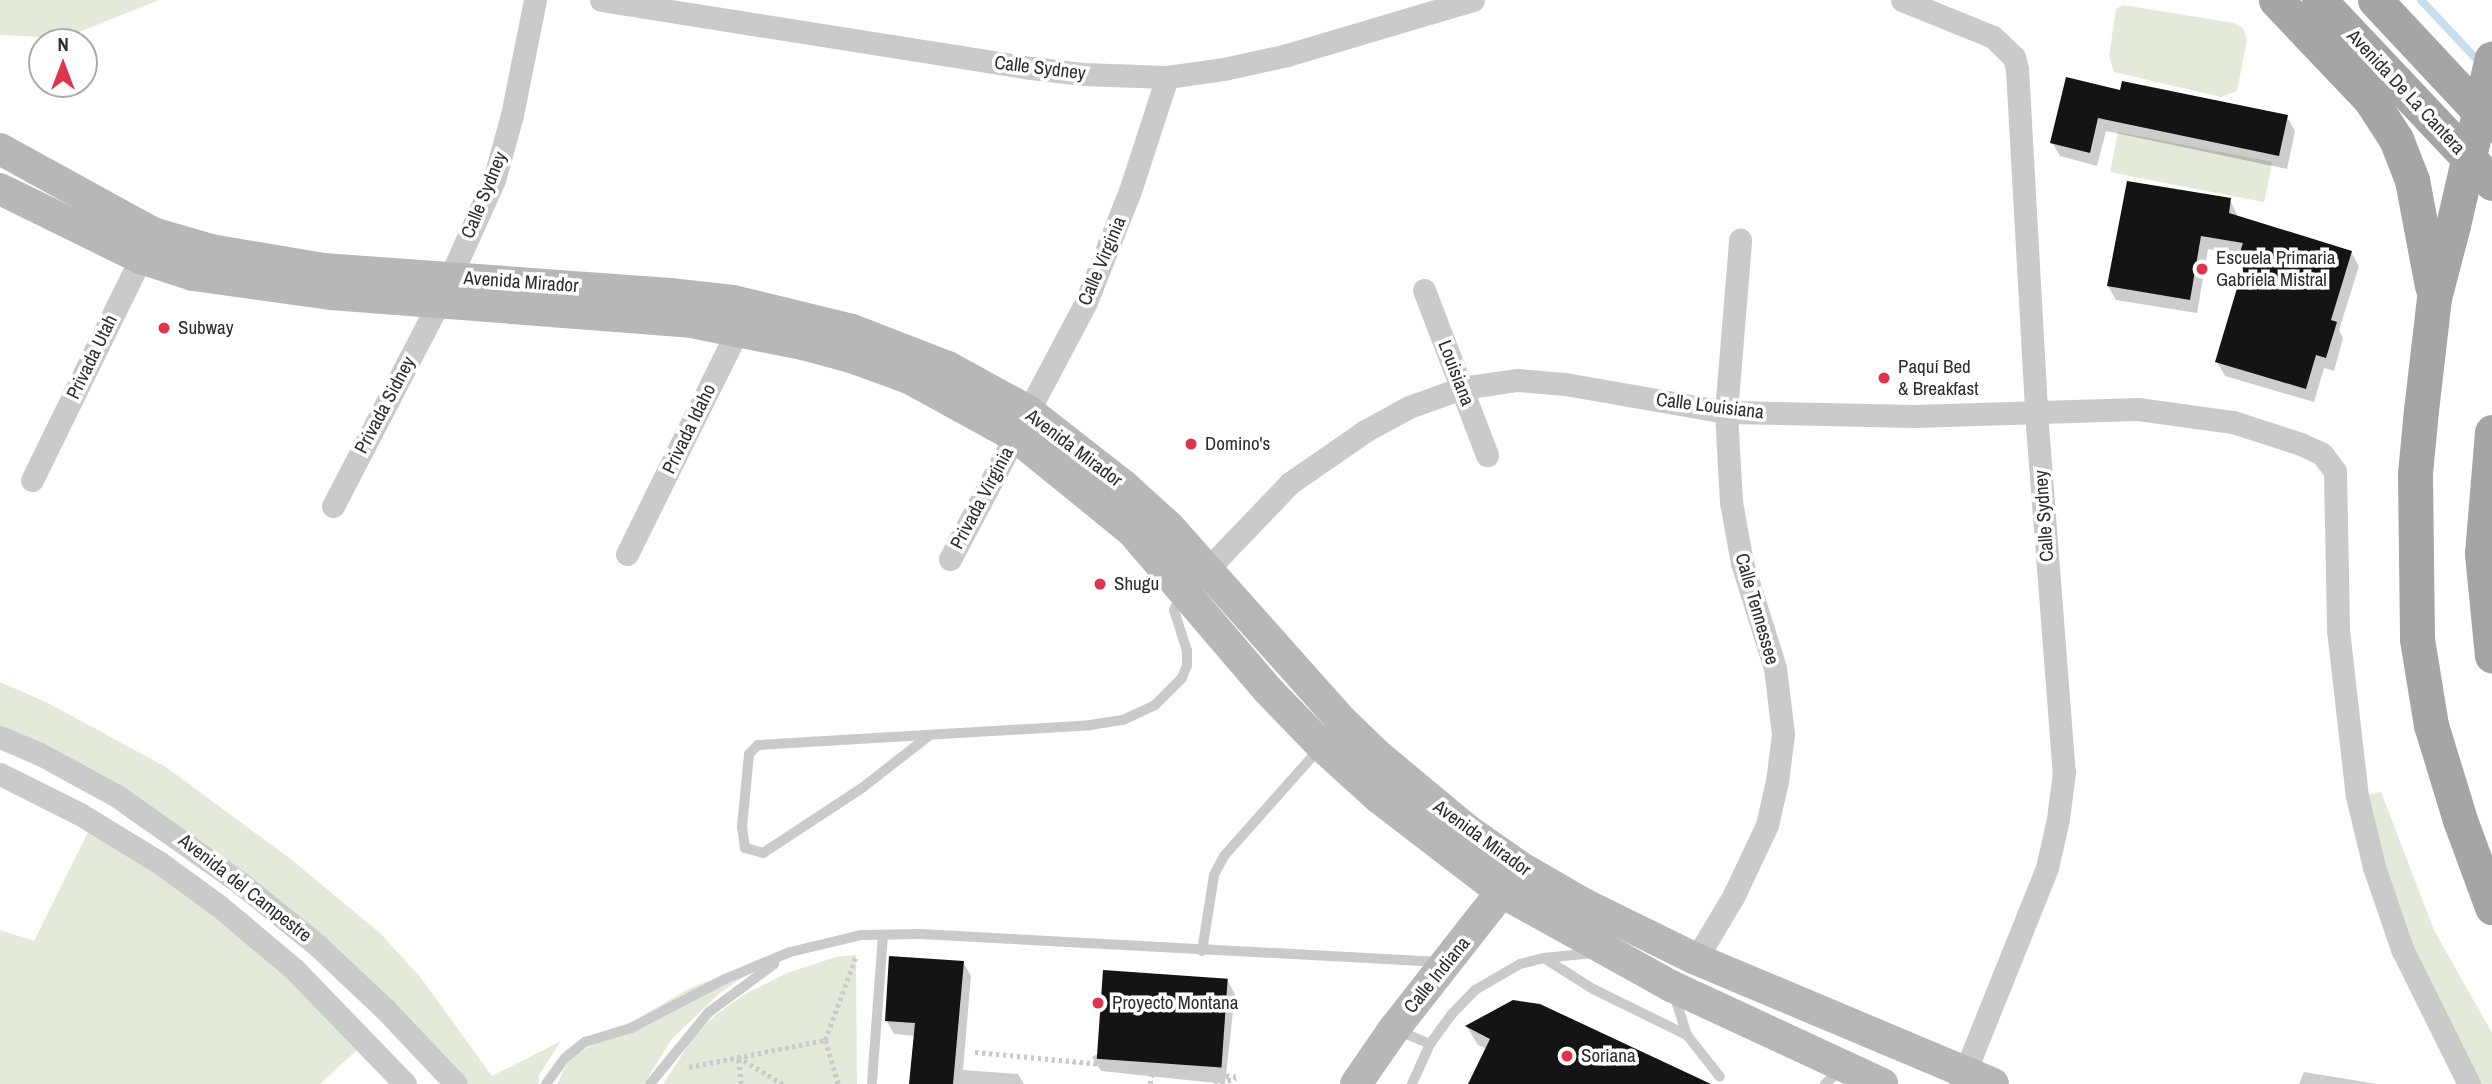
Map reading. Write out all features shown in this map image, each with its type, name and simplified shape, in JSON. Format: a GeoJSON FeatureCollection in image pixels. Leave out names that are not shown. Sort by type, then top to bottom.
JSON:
{"type":"FeatureCollection","features":[{"type":"Feature","properties":{"kind":"main road"},"geometry":{"type":"LineString","coordinates":[[2276,0],[2370,99],[2396,139],[2412,180],[2434,298]]}},
{"type":"Feature","properties":{"kind":"main road","name":"Avenida De La Cantera"},"geometry":{"type":"LineString","coordinates":[[2319,0],[2492,183]]}},
{"type":"Feature","properties":{"kind":"main road"},"geometry":{"type":"LineString","coordinates":[[2375,0],[2492,125]]}},
{"type":"Feature","properties":{"kind":"main road"},"geometry":{"type":"LineString","coordinates":[[2492,58],[2434,298],[2415,474],[2417,639],[2431,725],[2460,820],[2492,907]]}},
{"type":"Feature","properties":{"kind":"main road","name":"Avenida Mirador"},"geometry":{"type":"LineString","coordinates":[[0,149],[147,246]]}},
{"type":"Feature","properties":{"kind":"main road","name":"Avenida Mirador"},"geometry":{"type":"LineString","coordinates":[[0,188],[147,246],[211,250],[444,290],[670,293],[744,317],[852,330],[908,350],[983,384],[1132,531],[1267,689],[1322,746],[1378,797],[1511,879],[1609,951],[1834,1076],[1881,1084]]}},
{"type":"Feature","properties":{"kind":"main road","name":"Avenida Mirador"},"geometry":{"type":"LineString","coordinates":[[1021,423],[1124,486],[1208,570],[1338,718],[1376,754],[1466,829],[1511,879],[1582,903],[1696,959],[1973,1080]]}},
{"type":"Feature","properties":{"kind":"main road"},"geometry":{"type":"LineString","coordinates":[[2492,432],[2487,568],[2492,656]]}},
{"type":"Feature","properties":{"kind":"main road","name":"Calle Indiana"},"geometry":{"type":"LineString","coordinates":[[1356,1084],[1394,1029],[1449,962],[1511,879]]}},
{"type":"Feature","properties":{"kind":"street","name":"Calle Sydney"},"geometry":{"type":"LineString","coordinates":[[444,290],[494,180],[512,115],[535,0]]}},
{"type":"Feature","properties":{"kind":"street","name":"Calle Sydney"},"geometry":{"type":"LineString","coordinates":[[601,0],[1031,68],[1096,75],[1167,77],[1224,69],[1287,55],[1473,0]]}},
{"type":"Feature","properties":{"kind":"street","name":"Calle Sydney"},"geometry":{"type":"LineString","coordinates":[[1902,0],[1993,37],[2014,57],[2036,412],[2064,772],[2058,819],[2047,867],[1973,1080]]}},
{"type":"Feature","properties":{"kind":"street","name":"Calle Virginia"},"geometry":{"type":"LineString","coordinates":[[1021,423],[1086,302],[1109,250],[1167,77]]}},
{"type":"Feature","properties":{"kind":"street","name":"Calle Tennessee"},"geometry":{"type":"LineString","coordinates":[[1696,959],[1733,897],[1767,825],[1777,781],[1783,734],[1775,668],[1742,563],[1731,502],[1726,412],[1740,240]]}},
{"type":"Feature","properties":{"kind":"street","name":"Privada Utah"},"geometry":{"type":"LineString","coordinates":[[32,481],[147,246]]}},
{"type":"Feature","properties":{"kind":"street","name":"Privada Sidney"},"geometry":{"type":"LineString","coordinates":[[333,506],[444,290]]}},
{"type":"Feature","properties":{"kind":"street","name":"Louisiana"},"geometry":{"type":"LineString","coordinates":[[1424,290],[1487,456]]}},
{"type":"Feature","properties":{"kind":"street","name":"Privada Idaho"},"geometry":{"type":"LineString","coordinates":[[627,554],[744,317]]}},
{"type":"Feature","properties":{"kind":"street","name":"Calle Louisiana"},"geometry":{"type":"LineString","coordinates":[[1185,591],[1290,483],[1365,431],[1398,413],[1462,388],[1517,380],[1564,384],[1726,412],[1824,416],[2138,409],[2233,422],[2301,444],[2322,454],[2335,471],[2338,630],[2357,796],[2374,867],[2402,949],[2469,1084]]}},
{"type":"Feature","properties":{"kind":"street","name":"Privada Virginia"},"geometry":{"type":"LineString","coordinates":[[950,559],[1021,423]]}},
{"type":"Feature","properties":{"kind":"street","name":"Avenida del Campestre"},"geometry":{"type":"LineString","coordinates":[[0,737],[40,754],[117,796],[239,882],[317,945],[385,1009],[456,1084]]}},
{"type":"Feature","properties":{"kind":"street"},"geometry":{"type":"LineString","coordinates":[[25,785],[40,754]]}},
{"type":"Feature","properties":{"kind":"street","name":"Avenida del Campestre"},"geometry":{"type":"LineString","coordinates":[[0,774],[25,785],[160,863],[219,906],[294,969],[358,1032],[405,1084]]}},
{"type":"Feature","properties":{"kind":"lane"},"geometry":{"type":"LineString","coordinates":[[930,736],[862,788],[763,853],[745,848],[742,827],[749,754],[758,745],[1090,725],[1123,720],[1154,705],[1182,678],[1187,665],[1187,651],[1174,610],[1185,591]]}},
{"type":"Feature","properties":{"kind":"lane"},"geometry":{"type":"LineString","coordinates":[[1202,951],[1214,876],[1224,856],[1322,746]]}},
{"type":"Feature","properties":{"kind":"lane"},"geometry":{"type":"LineString","coordinates":[[546,1084],[565,1058],[585,1042],[631,1028],[725,979],[790,952],[862,935],[1449,962]]}},
{"type":"Feature","properties":{"kind":"lane"},"geometry":{"type":"LineString","coordinates":[[872,1082],[883,935]]}},
{"type":"Feature","properties":{"kind":"lane"},"geometry":{"type":"LineString","coordinates":[[1412,1084],[1430,1044],[1475,990],[1520,964],[1544,958],[1609,951]]}},
{"type":"Feature","properties":{"kind":"lane"},"geometry":{"type":"LineString","coordinates":[[649,1084],[709,1012],[790,952]]}},
{"type":"Feature","properties":{"kind":"lane"},"geometry":{"type":"LineString","coordinates":[[1544,958],[1593,989],[1687,1035]]}},
{"type":"Feature","properties":{"kind":"lane"},"geometry":{"type":"LineString","coordinates":[[1671,986],[1687,1035],[1720,1077]]}},
{"type":"Feature","properties":{"kind":"lane"},"geometry":{"type":"LineString","coordinates":[[1394,1029],[1430,1044]]}},
{"type":"Feature","properties":{"kind":"path"},"geometry":{"type":"LineString","coordinates":[[838,1084],[825,1040],[862,935]]}},
{"type":"Feature","properties":{"kind":"path"},"geometry":{"type":"LineString","coordinates":[[660,1070],[665,1072],[825,1040]]}},
{"type":"Feature","properties":{"kind":"path"},"geometry":{"type":"LineString","coordinates":[[975,1052],[1240,1077],[1214,1084]]}},
{"type":"Feature","properties":{"kind":"path"},"geometry":{"type":"LineString","coordinates":[[738,1057],[741,1084]]}},
{"type":"Feature","properties":{"kind":"path"},"geometry":{"type":"LineString","coordinates":[[738,1057],[783,1084]]}},
{"type":"Feature","properties":{"kind":"path"},"geometry":{"type":"LineString","coordinates":[[1150,1084],[1152,1069]]}},
{"type":"Feature","properties":{"kind":"green space"},"geometry":{"type":"Polygon","coordinates":[[[0,0],[159,0],[89,28],[28,28],[28,36],[0,35],[0,0]]]}},
{"type":"Feature","properties":{"kind":"green space"},"geometry":{"type":"Polygon","coordinates":[[[2123,5],[2234,23],[2243,28],[2247,40],[2237,91],[2221,97],[2114,72],[2109,56],[2116,9],[2123,5]]]}},
{"type":"Feature","properties":{"kind":"green space"},"geometry":{"type":"Polygon","coordinates":[[[2118,132],[2272,162],[2264,202],[2110,172],[2118,132]]]}},
{"type":"Feature","properties":{"kind":"green space"},"geometry":{"type":"Polygon","coordinates":[[[0,682],[48,703],[166,767],[292,860],[380,933],[421,978],[492,1076],[561,1041],[539,1075],[539,1084],[460,1084],[249,881],[0,733],[0,682]]]}},
{"type":"Feature","properties":{"kind":"green space"},"geometry":{"type":"Polygon","coordinates":[[[2381,792],[2434,930],[2492,1033],[2492,1084],[2480,1084],[2430,998],[2361,796],[2381,792]]]}},
{"type":"Feature","properties":{"kind":"green space"},"geometry":{"type":"Polygon","coordinates":[[[96,816],[373,1035],[320,1084],[0,1084],[0,930],[34,941],[96,816]]]}},
{"type":"Feature","properties":{"kind":"green space"},"geometry":{"type":"Polygon","coordinates":[[[780,953],[721,992],[671,1040],[644,1084],[557,1084],[570,1058],[690,988],[780,953]]]}},
{"type":"Feature","properties":{"kind":"green space"},"geometry":{"type":"Polygon","coordinates":[[[856,955],[857,1084],[663,1084],[691,1041],[714,1016],[745,994],[787,973],[836,957],[856,955]]]}},
{"type":"Feature","properties":{"kind":"building"},"geometry":{"type":"Polygon","coordinates":[[[2066,77],[2120,90],[2122,81],[2288,115],[2279,156],[2098,118],[2090,153],[2050,143],[2066,77]]]}},
{"type":"Feature","properties":{"kind":"building"},"geometry":{"type":"Polygon","coordinates":[[[2127,181],[2231,198],[2229,213],[2352,251],[2331,320],[2337,322],[2326,358],[2316,355],[2306,389],[2215,362],[2244,265],[2237,262],[2243,243],[2201,236],[2190,300],[2107,286],[2127,181]]]}},
{"type":"Feature","properties":{"kind":"building"},"geometry":{"type":"Polygon","coordinates":[[[889,956],[964,961],[953,1084],[909,1084],[915,1023],[885,1021],[889,956]]]}},
{"type":"Feature","properties":{"kind":"building"},"geometry":{"type":"Polygon","coordinates":[[[1103,970],[1228,979],[1221,1068],[1097,1059],[1103,970]]]}},
{"type":"Feature","properties":{"kind":"building","name":"Soriana"},"geometry":{"type":"Polygon","coordinates":[[[1513,1000],[1540,1004],[1711,1084],[1468,1084],[1490,1039],[1465,1026],[1513,1000]]]}},
{"type":"Feature","properties":{"kind":"waterway"},"geometry":{"type":"LineString","coordinates":[[2421,0],[2481,64]]}},
{"type":"Feature","properties":{"kind":"place","name":"Escuela Primaria Gabriela Mistral"},"geometry":{"type":"Point","coordinates":[2202,269]}},
{"type":"Feature","properties":{"kind":"place","name":"Subway"},"geometry":{"type":"Point","coordinates":[164,328]}},
{"type":"Feature","properties":{"kind":"place","name":"Paquí Bed & Breakfast"},"geometry":{"type":"Point","coordinates":[1884,378]}},
{"type":"Feature","properties":{"kind":"place","name":"Domino's"},"geometry":{"type":"Point","coordinates":[1191,444]}},
{"type":"Feature","properties":{"kind":"place","name":"Shugu"},"geometry":{"type":"Point","coordinates":[1100,584]}},
{"type":"Feature","properties":{"kind":"place","name":"Proyecto Montana"},"geometry":{"type":"Point","coordinates":[1098,1003]}},
{"type":"Feature","properties":{"kind":"place","name":"Soriana"},"geometry":{"type":"Point","coordinates":[1567,1056]}}]}
